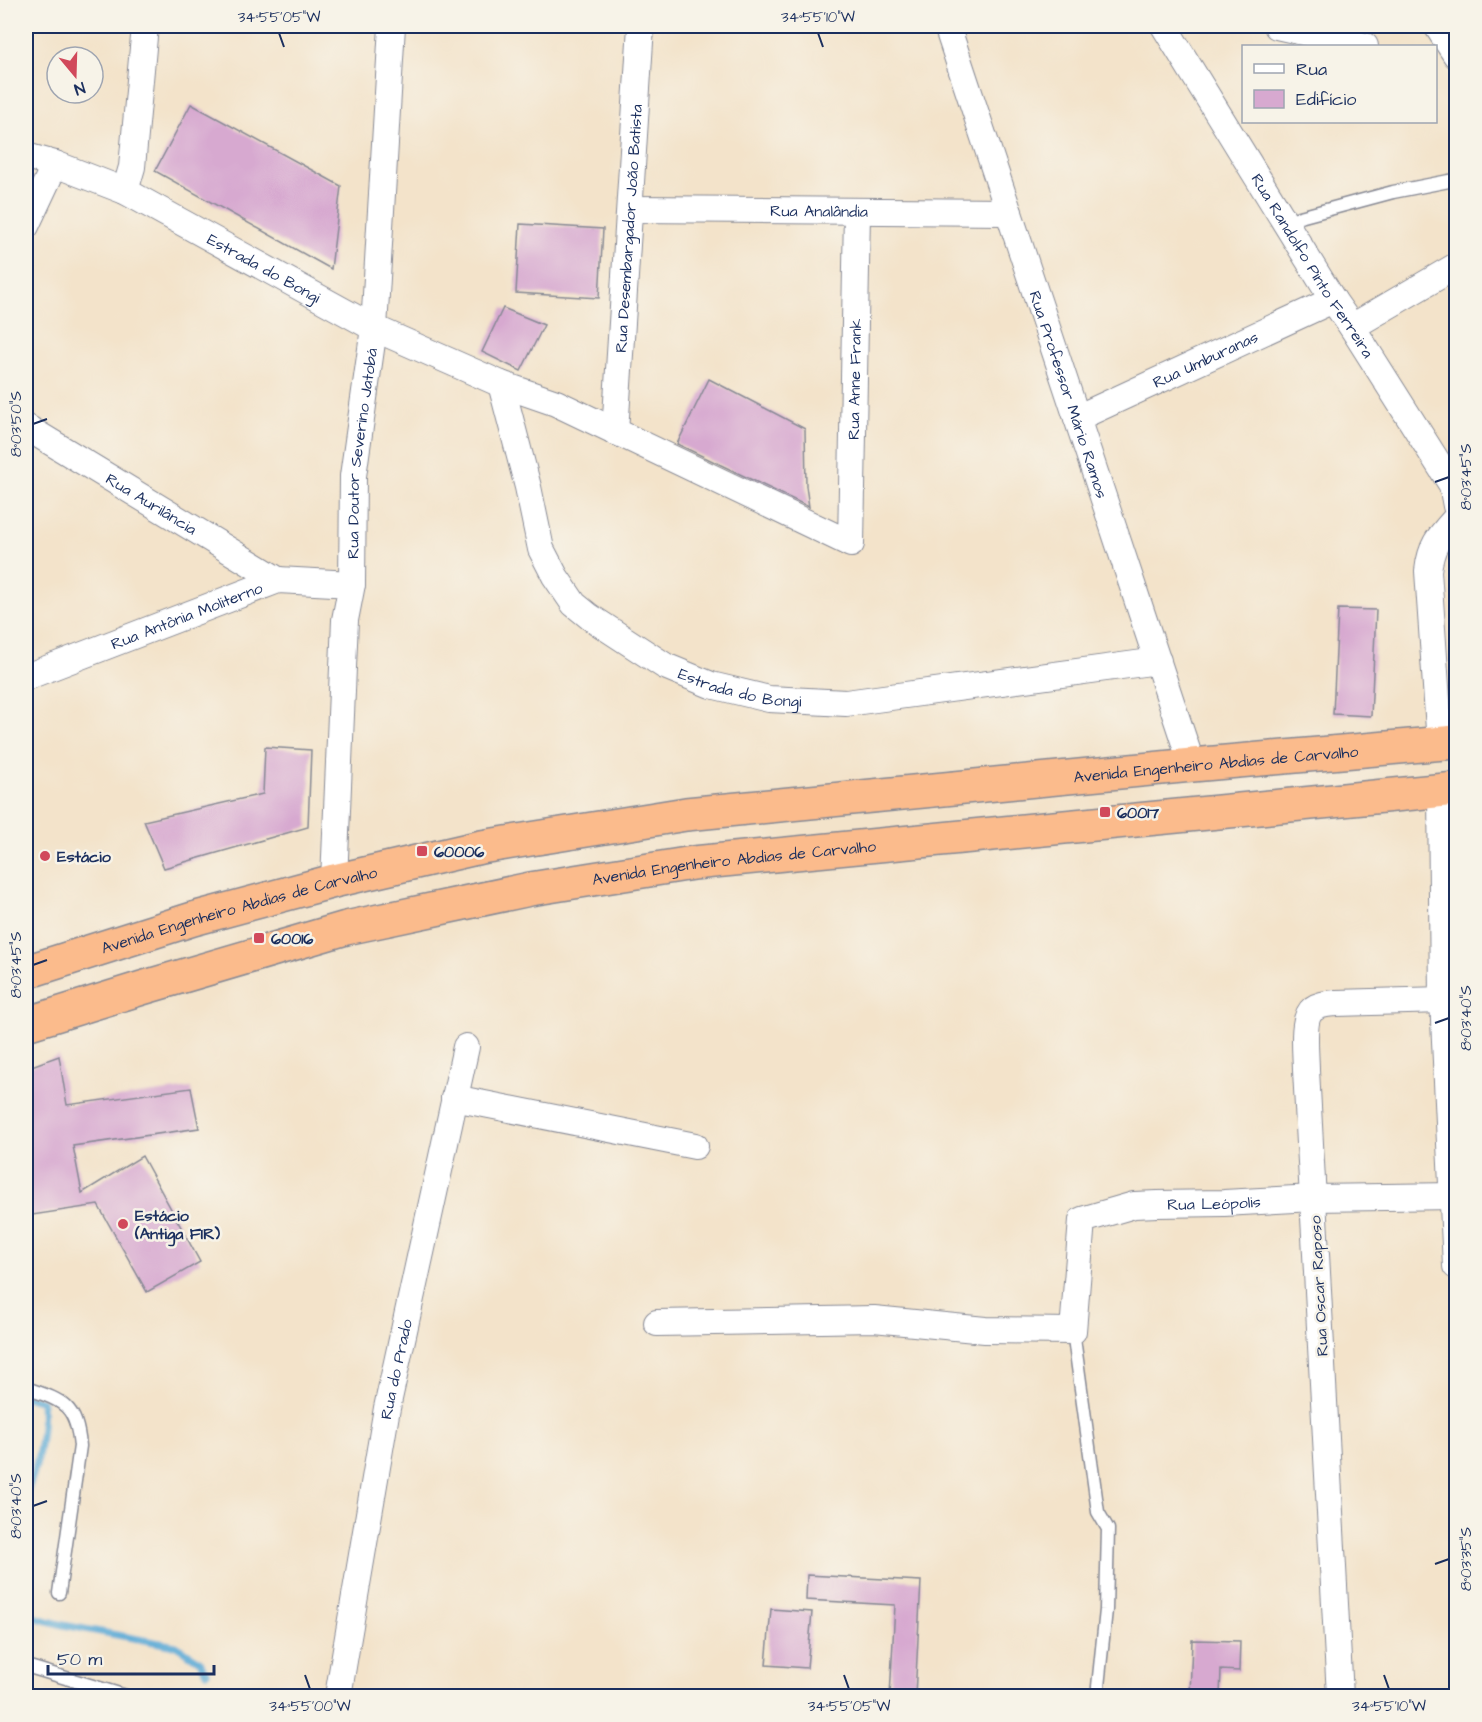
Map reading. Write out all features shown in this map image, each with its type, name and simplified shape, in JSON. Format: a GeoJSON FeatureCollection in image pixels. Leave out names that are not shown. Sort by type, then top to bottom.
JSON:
{"type":"FeatureCollection","features":[{"type":"Feature","properties":{"kind":"highway","name":"Avenida Engenheiro Abdias de Carvalho"},"geometry":{"type":"LineString","coordinates":[[26,972],[193,919],[334,881],[481,847],[686,814],[1192,765],[1448,743]]}},
{"type":"Feature","properties":{"kind":"highway","name":"Avenida Engenheiro Abdias de Carvalho"},"geometry":{"type":"LineString","coordinates":[[26,1024],[346,928],[542,887],[693,863],[1449,789]]}},
{"type":"Feature","properties":{"kind":"street"},"geometry":{"type":"LineString","coordinates":[[125,190],[132,167],[145,26]]}},
{"type":"Feature","properties":{"kind":"street","name":"Rua Doutor Severino Jatobá"},"geometry":{"type":"LineString","coordinates":[[334,881],[345,620],[352,584],[354,476],[374,328],[392,26]]}},
{"type":"Feature","properties":{"kind":"street","name":"Rua Desembargador João Batista"},"geometry":{"type":"LineString","coordinates":[[615,432],[640,26]]}},
{"type":"Feature","properties":{"kind":"street","name":"Rua Professor Mário Ramos"},"geometry":{"type":"LineString","coordinates":[[947,26],[1192,765]]}},
{"type":"Feature","properties":{"kind":"street","name":"Rua Randolfo Pinto Ferreira"},"geometry":{"type":"LineString","coordinates":[[1164,26],[1333,300],[1452,485],[1456,506]]}},
{"type":"Feature","properties":{"kind":"street"},"geometry":{"type":"LineString","coordinates":[[1277,26],[1361,45]]}},
{"type":"Feature","properties":{"kind":"street"},"geometry":{"type":"LineString","coordinates":[[1437,26],[1456,55]]}},
{"type":"Feature","properties":{"kind":"street"},"geometry":{"type":"LineString","coordinates":[[1437,59],[1456,62]]}},
{"type":"Feature","properties":{"kind":"street","name":"Estrada do Bongi"},"geometry":{"type":"LineString","coordinates":[[26,156],[55,164],[125,190],[374,328],[501,384],[556,404],[851,544]]}},
{"type":"Feature","properties":{"kind":"street"},"geometry":{"type":"LineString","coordinates":[[26,226],[55,164]]}},
{"type":"Feature","properties":{"kind":"street","name":"Rua Analândia"},"geometry":{"type":"LineString","coordinates":[[630,209],[1009,212]]}},
{"type":"Feature","properties":{"kind":"street","name":"Rua Anne Frank"},"geometry":{"type":"LineString","coordinates":[[851,544],[857,212]]}},
{"type":"Feature","properties":{"kind":"street"},"geometry":{"type":"LineString","coordinates":[[1352,327],[1456,266]]}},
{"type":"Feature","properties":{"kind":"street","name":"Rua Umburanas"},"geometry":{"type":"LineString","coordinates":[[1077,418],[1333,300]]}},
{"type":"Feature","properties":{"kind":"street","name":"Estrada do Bongi"},"geometry":{"type":"LineString","coordinates":[[501,384],[528,486],[541,549],[555,576],[574,604],[664,666],[702,681],[769,699],[846,703],[1158,661]]}},
{"type":"Feature","properties":{"kind":"street","name":"Rua Aurilância"},"geometry":{"type":"LineString","coordinates":[[26,427],[278,580]]}},
{"type":"Feature","properties":{"kind":"street"},"geometry":{"type":"LineString","coordinates":[[1448,743],[1428,571],[1430,552],[1437,539],[1456,518]]}},
{"type":"Feature","properties":{"kind":"street","name":"Rua Antônia Moliterno"},"geometry":{"type":"LineString","coordinates":[[26,677],[278,580],[352,584]]}},
{"type":"Feature","properties":{"kind":"street"},"geometry":{"type":"LineString","coordinates":[[1449,789],[1443,1000],[1455,1196],[1456,1266]]}},
{"type":"Feature","properties":{"kind":"street","name":"Rua Oscar Raposo"},"geometry":{"type":"LineString","coordinates":[[1340,1696],[1306,1070],[1308,1014],[1321,1005],[1336,1003],[1443,1000]]}},
{"type":"Feature","properties":{"kind":"street","name":"Rua do Prado"},"geometry":{"type":"LineString","coordinates":[[338,1696],[387,1408],[466,1047]]}},
{"type":"Feature","properties":{"kind":"street"},"geometry":{"type":"LineString","coordinates":[[454,1098],[695,1146]]}},
{"type":"Feature","properties":{"kind":"street","name":"Rua Leópolis"},"geometry":{"type":"LineString","coordinates":[[1073,1331],[1082,1220],[1134,1205],[1313,1198],[1455,1196]]}},
{"type":"Feature","properties":{"kind":"street"},"geometry":{"type":"LineString","coordinates":[[657,1323],[874,1319],[985,1329],[1073,1331]]}},
{"type":"Feature","properties":{"kind":"lane"},"geometry":{"type":"LineString","coordinates":[[1285,221],[1393,192],[1454,180]]}},
{"type":"Feature","properties":{"kind":"lane"},"geometry":{"type":"LineString","coordinates":[[1073,1331],[1098,1512],[1108,1529],[1106,1610],[1097,1696]]}},
{"type":"Feature","properties":{"kind":"lane"},"geometry":{"type":"LineString","coordinates":[[26,1388],[54,1397],[63,1404],[75,1416],[79,1430],[80,1446],[59,1593]]}},
{"type":"Feature","properties":{"kind":"lane"},"geometry":{"type":"LineString","coordinates":[[26,1666],[126,1696]]}},
{"type":"Feature","properties":{"kind":"building"},"geometry":{"type":"Polygon","coordinates":[[[191,104],[341,186],[331,269],[155,171],[191,104]]]}},
{"type":"Feature","properties":{"kind":"building"},"geometry":{"type":"Polygon","coordinates":[[[520,224],[603,229],[599,298],[516,293],[520,224]]]}},
{"type":"Feature","properties":{"kind":"building"},"geometry":{"type":"Polygon","coordinates":[[[503,308],[544,325],[521,371],[482,352],[503,308]]]}},
{"type":"Feature","properties":{"kind":"building"},"geometry":{"type":"Polygon","coordinates":[[[709,379],[805,429],[806,486],[809,507],[677,444],[709,379]]]}},
{"type":"Feature","properties":{"kind":"building"},"geometry":{"type":"Polygon","coordinates":[[[1338,609],[1376,610],[1371,716],[1333,714],[1338,609]]]}},
{"type":"Feature","properties":{"kind":"building"},"geometry":{"type":"Polygon","coordinates":[[[265,747],[311,750],[308,827],[164,868],[144,821],[263,794],[265,747]]]}},
{"type":"Feature","properties":{"kind":"building"},"geometry":{"type":"Polygon","coordinates":[[[59,1056],[67,1105],[191,1088],[199,1128],[73,1146],[82,1193],[142,1156],[200,1262],[147,1292],[98,1205],[26,1216],[26,1068],[59,1056]]]}},
{"type":"Feature","properties":{"kind":"building"},"geometry":{"type":"Polygon","coordinates":[[[807,1575],[921,1581],[915,1696],[890,1696],[895,1605],[806,1600],[807,1575]]]}},
{"type":"Feature","properties":{"kind":"building"},"geometry":{"type":"Polygon","coordinates":[[[771,1609],[812,1612],[807,1668],[766,1665],[771,1609]]]}},
{"type":"Feature","properties":{"kind":"building"},"geometry":{"type":"Polygon","coordinates":[[[1192,1640],[1240,1641],[1239,1671],[1221,1670],[1220,1696],[1190,1696],[1192,1640]]]}},
{"type":"Feature","properties":{"kind":"waterway"},"geometry":{"type":"LineString","coordinates":[[26,1397],[42,1401],[41,1437],[37,1460],[26,1494]]}},
{"type":"Feature","properties":{"kind":"waterway"},"geometry":{"type":"LineString","coordinates":[[26,1615],[63,1625],[176,1646],[200,1661],[207,1672]]}},
{"type":"Feature","properties":{"kind":"place","name":"60017"},"geometry":{"type":"Point","coordinates":[1105,812]}},
{"type":"Feature","properties":{"kind":"place","name":"60006"},"geometry":{"type":"Point","coordinates":[422,851]}},
{"type":"Feature","properties":{"kind":"place","name":"Estácio"},"geometry":{"type":"Point","coordinates":[45,856]}},
{"type":"Feature","properties":{"kind":"place","name":"60016"},"geometry":{"type":"Point","coordinates":[259,938]}},
{"type":"Feature","properties":{"kind":"place","name":"Estácio (Antiga FIR)"},"geometry":{"type":"Point","coordinates":[123,1224]}}]}
